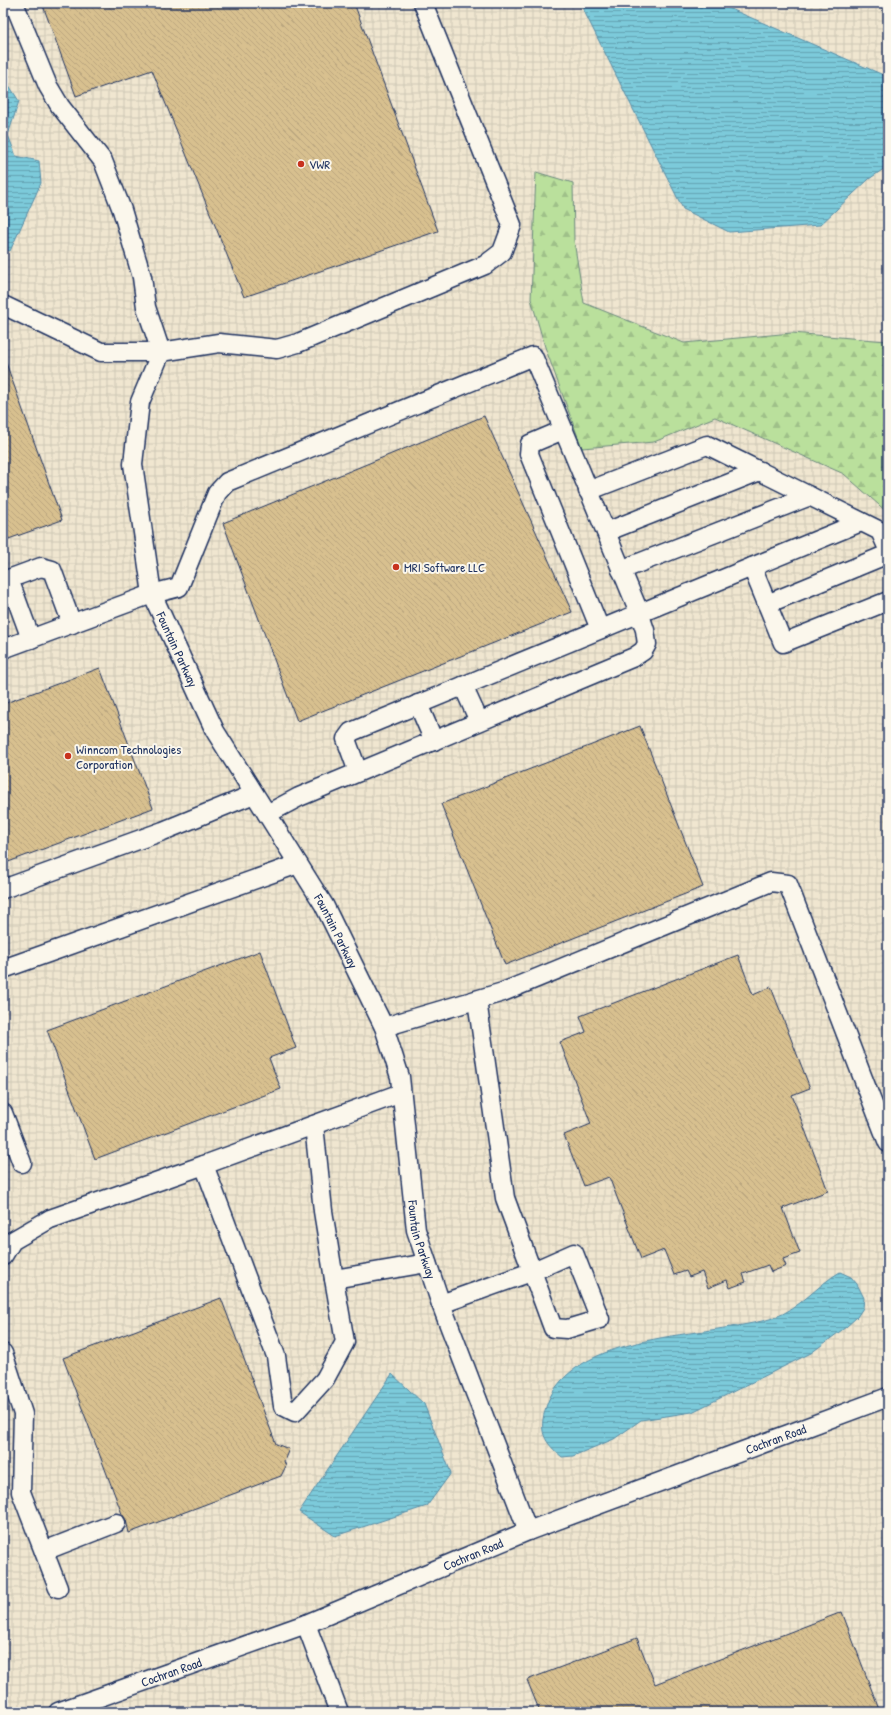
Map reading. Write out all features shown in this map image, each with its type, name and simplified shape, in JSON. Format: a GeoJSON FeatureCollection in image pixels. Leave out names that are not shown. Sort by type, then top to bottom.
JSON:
{"type":"FeatureCollection","features":[{"type":"Feature","properties":{"kind":"street"},"geometry":{"type":"LineString","coordinates":[[14,3],[48,86],[60,106],[103,161],[122,210],[142,277],[146,307],[162,352]]}},
{"type":"Feature","properties":{"kind":"street"},"geometry":{"type":"LineString","coordinates":[[3,305],[101,352],[162,352],[219,342],[278,349],[298,344],[485,265],[502,252],[512,225],[423,3]]}},
{"type":"Feature","properties":{"kind":"street","name":"Fountain Parkway"},"geometry":{"type":"LineString","coordinates":[[162,352],[140,402],[132,464],[152,594],[215,731],[324,905],[384,1027],[400,1077],[416,1230],[441,1304],[528,1531]]}},
{"type":"Feature","properties":{"kind":"street"},"geometry":{"type":"LineString","coordinates":[[3,649],[152,594],[178,588],[217,493],[227,482],[533,356],[639,612],[645,630],[647,644],[642,651],[634,657],[299,797],[267,814]]}},
{"type":"Feature","properties":{"kind":"street"},"geometry":{"type":"LineString","coordinates":[[563,430],[530,444],[529,454],[600,629]]}},
{"type":"Feature","properties":{"kind":"street"},"geometry":{"type":"LineString","coordinates":[[588,491],[706,445],[880,531],[888,549]]}},
{"type":"Feature","properties":{"kind":"street"},"geometry":{"type":"LineString","coordinates":[[606,532],[760,471]]}},
{"type":"Feature","properties":{"kind":"street"},"geometry":{"type":"LineString","coordinates":[[621,570],[810,496]]}},
{"type":"Feature","properties":{"kind":"street"},"geometry":{"type":"LineString","coordinates":[[358,772],[346,739],[351,732],[639,612],[861,522]]}},
{"type":"Feature","properties":{"kind":"street"},"geometry":{"type":"LineString","coordinates":[[767,604],[888,554]]}},
{"type":"Feature","properties":{"kind":"street"},"geometry":{"type":"LineString","coordinates":[[31,639],[6,580],[41,567],[52,570],[72,624]]}},
{"type":"Feature","properties":{"kind":"street"},"geometry":{"type":"LineString","coordinates":[[752,567],[783,643],[888,601]]}},
{"type":"Feature","properties":{"kind":"street"},"geometry":{"type":"LineString","coordinates":[[463,686],[479,721]]}},
{"type":"Feature","properties":{"kind":"street"},"geometry":{"type":"LineString","coordinates":[[418,704],[434,741]]}},
{"type":"Feature","properties":{"kind":"street"},"geometry":{"type":"LineString","coordinates":[[3,889],[163,831],[254,794]]}},
{"type":"Feature","properties":{"kind":"street"},"geometry":{"type":"LineString","coordinates":[[3,969],[298,864]]}},
{"type":"Feature","properties":{"kind":"street"},"geometry":{"type":"LineString","coordinates":[[384,1027],[503,992],[771,882],[788,884],[888,1143]]}},
{"type":"Feature","properties":{"kind":"street"},"geometry":{"type":"LineString","coordinates":[[441,1304],[531,1272],[505,1198],[477,1000]]}},
{"type":"Feature","properties":{"kind":"street"},"geometry":{"type":"LineString","coordinates":[[3,1256],[12,1241],[50,1219],[204,1166],[402,1093]]}},
{"type":"Feature","properties":{"kind":"street"},"geometry":{"type":"LineString","coordinates":[[3,1114],[22,1163]]}},
{"type":"Feature","properties":{"kind":"street"},"geometry":{"type":"LineString","coordinates":[[204,1166],[276,1356],[283,1406],[295,1412],[325,1379],[345,1342],[323,1211],[314,1125]]}},
{"type":"Feature","properties":{"kind":"street"},"geometry":{"type":"LineString","coordinates":[[334,1279],[427,1263]]}},
{"type":"Feature","properties":{"kind":"street"},"geometry":{"type":"LineString","coordinates":[[3,1353],[24,1414],[21,1492],[58,1588]]}},
{"type":"Feature","properties":{"kind":"street","name":"Cochran Road"},"geometry":{"type":"LineString","coordinates":[[58,1712],[94,1706],[306,1624],[528,1531],[888,1397]]}},
{"type":"Feature","properties":{"kind":"street"},"geometry":{"type":"LineString","coordinates":[[44,1551],[116,1522]]}},
{"type":"Feature","properties":{"kind":"street"},"geometry":{"type":"LineString","coordinates":[[306,1624],[339,1712]]}},
{"type":"Feature","properties":{"kind":"shaded area"},"geometry":{"type":"Polygon","coordinates":[[[3,3],[888,3],[888,1712],[3,1712],[3,3]]]}},
{"type":"Feature","properties":{"kind":"green space"},"geometry":{"type":"Polygon","coordinates":[[[536,172],[573,183],[574,241],[584,303],[684,343],[792,333],[886,341],[888,345],[888,513],[844,474],[715,417],[654,442],[582,448],[545,347],[531,299],[536,172]]]}},
{"type":"Feature","properties":{"kind":"water"},"geometry":{"type":"Polygon","coordinates":[[[584,3],[717,3],[888,77],[888,166],[869,179],[820,225],[729,232],[683,209],[584,11],[584,3]]]}},
{"type":"Feature","properties":{"kind":"water"},"geometry":{"type":"Polygon","coordinates":[[[3,76],[19,101],[8,135],[16,156],[39,161],[41,183],[10,251],[3,248],[3,76]]]}},
{"type":"Feature","properties":{"kind":"water"},"geometry":{"type":"Polygon","coordinates":[[[840,1272],[851,1277],[857,1284],[864,1298],[863,1308],[857,1317],[846,1327],[811,1353],[692,1412],[641,1420],[614,1439],[573,1456],[562,1457],[556,1452],[544,1436],[543,1423],[546,1407],[560,1382],[583,1363],[612,1350],[645,1341],[773,1318],[792,1309],[840,1272]]]}},
{"type":"Feature","properties":{"kind":"water"},"geometry":{"type":"Polygon","coordinates":[[[392,1374],[424,1404],[451,1473],[427,1506],[335,1536],[299,1512],[392,1374]]]}},
{"type":"Feature","properties":{"kind":"building","name":"VWR"},"geometry":{"type":"Polygon","coordinates":[[[42,3],[354,3],[438,231],[244,297],[152,70],[76,96],[42,3]]]}},
{"type":"Feature","properties":{"kind":"building"},"geometry":{"type":"Polygon","coordinates":[[[5,360],[62,520],[3,541],[3,361],[5,360]]]}},
{"type":"Feature","properties":{"kind":"building","name":"MRI Software LLC"},"geometry":{"type":"Polygon","coordinates":[[[484,416],[572,612],[297,721],[223,523],[484,416]]]}},
{"type":"Feature","properties":{"kind":"building","name":"Winncom Technologies Corporation"},"geometry":{"type":"Polygon","coordinates":[[[100,668],[153,808],[3,864],[3,704],[100,668]]]}},
{"type":"Feature","properties":{"kind":"building"},"geometry":{"type":"Polygon","coordinates":[[[640,726],[703,887],[505,965],[441,804],[640,726]]]}},
{"type":"Feature","properties":{"kind":"building"},"geometry":{"type":"Polygon","coordinates":[[[260,951],[296,1048],[269,1058],[281,1089],[95,1159],[47,1030],[260,951]]]}},
{"type":"Feature","properties":{"kind":"building"},"geometry":{"type":"Polygon","coordinates":[[[738,955],[753,995],[771,987],[810,1088],[792,1095],[828,1191],[783,1208],[800,1253],[783,1259],[786,1266],[771,1272],[768,1265],[743,1274],[746,1282],[730,1288],[727,1280],[708,1288],[702,1272],[689,1277],[686,1271],[674,1275],[664,1250],[641,1259],[609,1177],[584,1186],[564,1135],[591,1124],[560,1042],[586,1032],[580,1016],[738,955]]]}},
{"type":"Feature","properties":{"kind":"building"},"geometry":{"type":"Polygon","coordinates":[[[221,1298],[276,1444],[289,1449],[284,1461],[286,1466],[281,1476],[129,1533],[126,1520],[122,1514],[63,1358],[221,1298]]]}},
{"type":"Feature","properties":{"kind":"building"},"geometry":{"type":"Polygon","coordinates":[[[842,1612],[880,1712],[540,1712],[527,1680],[637,1638],[655,1684],[842,1612]]]}},
{"type":"Feature","properties":{"kind":"place","name":"VWR"},"geometry":{"type":"Point","coordinates":[301,164]}},
{"type":"Feature","properties":{"kind":"place","name":"MRI Software LLC"},"geometry":{"type":"Point","coordinates":[396,567]}},
{"type":"Feature","properties":{"kind":"place","name":"Winncom Technologies Corporation"},"geometry":{"type":"Point","coordinates":[68,756]}}]}
